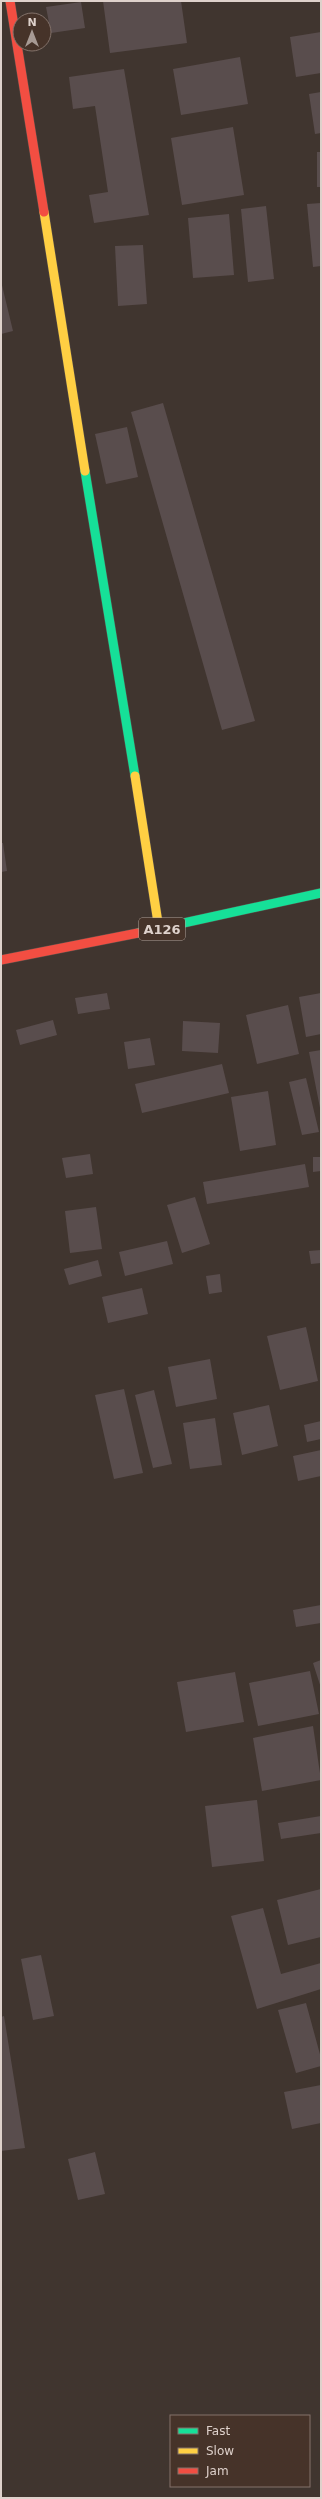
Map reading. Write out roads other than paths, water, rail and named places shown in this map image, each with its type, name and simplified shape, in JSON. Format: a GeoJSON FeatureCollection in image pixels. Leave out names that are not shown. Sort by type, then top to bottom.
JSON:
{"type":"FeatureCollection","features":[{"type":"Feature","properties":{"kind":"main road"},"geometry":{"type":"LineString","coordinates":[[10,1],[159,929]]}},
{"type":"Feature","properties":{"kind":"main road","name":"A126"},"geometry":{"type":"LineString","coordinates":[[1,960],[159,929],[321,892]]}}]}
